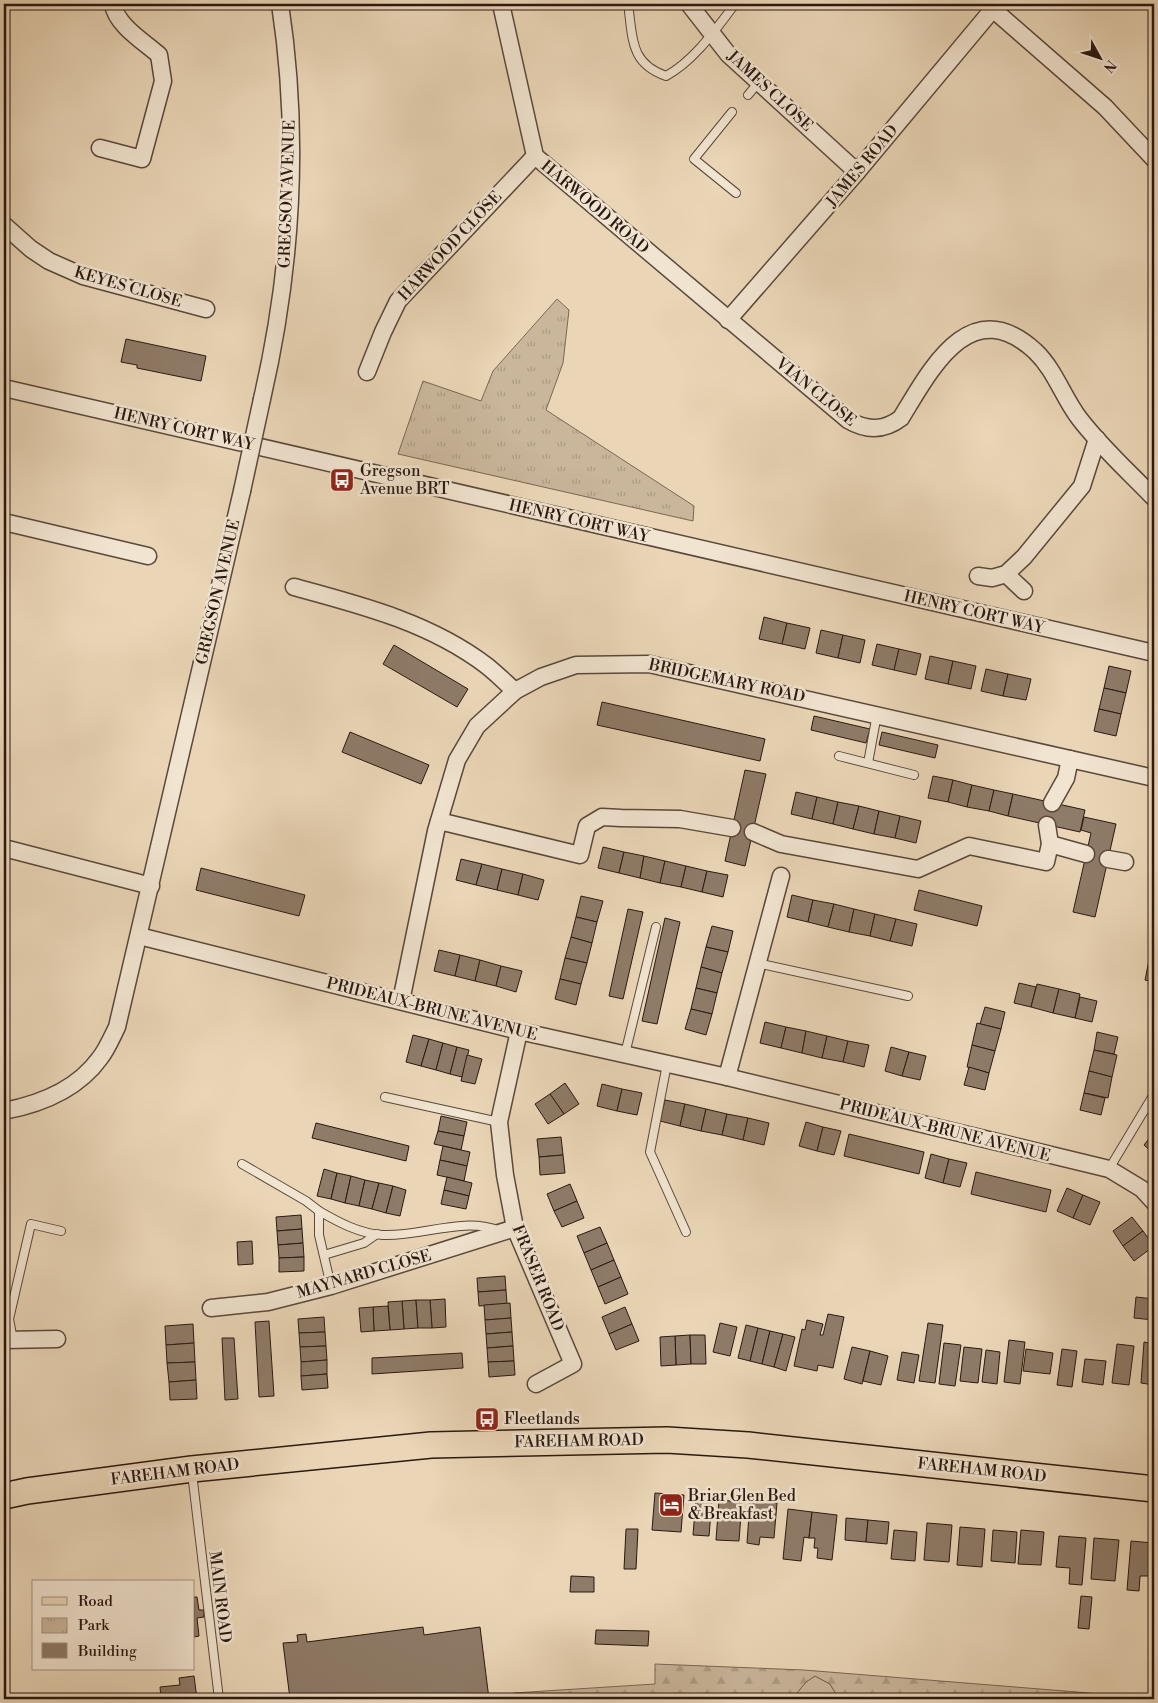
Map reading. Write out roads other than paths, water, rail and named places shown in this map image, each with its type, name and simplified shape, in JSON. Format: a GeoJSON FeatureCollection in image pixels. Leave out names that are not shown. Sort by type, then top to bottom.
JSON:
{"type":"FeatureCollection","features":[{"type":"Feature","properties":{"kind":"main road","name":"FAREHAM ROAD"},"geometry":{"type":"LineString","coordinates":[[4,1496],[27,1491],[192,1469],[431,1444],[667,1440],[748,1444],[1154,1489]]}},
{"type":"Feature","properties":{"kind":"street"},"geometry":{"type":"LineString","coordinates":[[100,148],[142,159],[163,81],[159,55],[127,28],[114,12],[112,4]]}},
{"type":"Feature","properties":{"kind":"street","name":"GREGSON AVENUE"},"geometry":{"type":"LineString","coordinates":[[4,1111],[31,1106],[55,1096],[76,1083],[100,1058],[117,1027],[242,491],[274,341],[285,272],[290,196],[290,102],[280,4]]}},
{"type":"Feature","properties":{"kind":"street","name":"HARWOOD ROAD"},"geometry":{"type":"LineString","coordinates":[[501,4],[535,156],[728,320]]}},
{"type":"Feature","properties":{"kind":"street","name":"JAMES CLOSE"},"geometry":{"type":"LineString","coordinates":[[689,4],[728,54],[857,172]]}},
{"type":"Feature","properties":{"kind":"street"},"geometry":{"type":"LineString","coordinates":[[990,6],[1105,107],[1154,159]]}},
{"type":"Feature","properties":{"kind":"street","name":"JAMES ROAD"},"geometry":{"type":"LineString","coordinates":[[728,320],[857,172],[990,6]]}},
{"type":"Feature","properties":{"kind":"street","name":"HARWOOD CLOSE"},"geometry":{"type":"LineString","coordinates":[[367,372],[382,332],[398,301],[417,278],[535,156]]}},
{"type":"Feature","properties":{"kind":"street","name":"KEYES CLOSE"},"geometry":{"type":"LineString","coordinates":[[4,226],[49,261],[82,276],[206,308]]}},
{"type":"Feature","properties":{"kind":"street","name":"VIAN CLOSE"},"geometry":{"type":"LineString","coordinates":[[728,320],[848,420],[859,427],[878,429],[892,425],[901,418],[948,348],[965,335],[998,330],[1016,337],[1036,352],[1052,372],[1078,416],[1097,439],[1154,498]]}},
{"type":"Feature","properties":{"kind":"street","name":"HENRY CORT WAY"},"geometry":{"type":"LineString","coordinates":[[4,388],[1154,653]]}},
{"type":"Feature","properties":{"kind":"street"},"geometry":{"type":"LineString","coordinates":[[978,576],[992,578],[1006,574],[1024,557],[1082,486],[1097,439]]}},
{"type":"Feature","properties":{"kind":"street"},"geometry":{"type":"LineString","coordinates":[[4,522],[148,556]]}},
{"type":"Feature","properties":{"kind":"street"},"geometry":{"type":"LineString","coordinates":[[1006,574],[1024,590]]}},
{"type":"Feature","properties":{"kind":"street"},"geometry":{"type":"LineString","coordinates":[[294,587],[371,608],[447,640],[487,666],[515,692]]}},
{"type":"Feature","properties":{"kind":"street","name":"BRIDGEMARY ROAD"},"geometry":{"type":"LineString","coordinates":[[401,1001],[439,822],[457,760],[477,726],[515,692],[541,677],[576,665],[650,664],[1154,778]]}},
{"type":"Feature","properties":{"kind":"street"},"geometry":{"type":"LineString","coordinates":[[1052,803],[1066,778],[1070,759]]}},
{"type":"Feature","properties":{"kind":"street"},"geometry":{"type":"LineString","coordinates":[[439,822],[580,855],[588,826],[602,817],[680,820],[732,828]]}},
{"type":"Feature","properties":{"kind":"street"},"geometry":{"type":"LineString","coordinates":[[753,832],[781,844],[918,869],[969,846],[1046,862],[1050,844],[1047,825]]}},
{"type":"Feature","properties":{"kind":"street"},"geometry":{"type":"LineString","coordinates":[[1050,844],[1086,854]]}},
{"type":"Feature","properties":{"kind":"street"},"geometry":{"type":"LineString","coordinates":[[4,848],[151,886]]}},
{"type":"Feature","properties":{"kind":"street"},"geometry":{"type":"LineString","coordinates":[[1108,859],[1125,862]]}},
{"type":"Feature","properties":{"kind":"street"},"geometry":{"type":"LineString","coordinates":[[727,1077],[756,963],[781,876]]}},
{"type":"Feature","properties":{"kind":"street","name":"PRIDEAUX-BRUNE AVENUE"},"geometry":{"type":"LineString","coordinates":[[139,936],[519,1031],[727,1077],[1110,1169],[1142,1188],[1154,1202]]}},
{"type":"Feature","properties":{"kind":"street","name":"FRASER ROAD"},"geometry":{"type":"LineString","coordinates":[[519,1031],[499,1122],[509,1230],[573,1364],[536,1384]]}},
{"type":"Feature","properties":{"kind":"street","name":"MAYNARD CLOSE"},"geometry":{"type":"LineString","coordinates":[[211,1308],[268,1302],[331,1286],[509,1230]]}},
{"type":"Feature","properties":{"kind":"street"},"geometry":{"type":"LineString","coordinates":[[9,1340],[57,1339]]}},
{"type":"Feature","properties":{"kind":"lane"},"geometry":{"type":"LineString","coordinates":[[628,4],[634,48],[641,61],[653,71],[666,76],[677,70],[736,4]]}},
{"type":"Feature","properties":{"kind":"lane"},"geometry":{"type":"LineString","coordinates":[[748,95],[759,82]]}},
{"type":"Feature","properties":{"kind":"lane"},"geometry":{"type":"LineString","coordinates":[[732,112],[694,159],[736,193]]}},
{"type":"Feature","properties":{"kind":"lane"},"geometry":{"type":"LineString","coordinates":[[868,763],[877,714]]}},
{"type":"Feature","properties":{"kind":"lane"},"geometry":{"type":"LineString","coordinates":[[839,756],[914,775]]}},
{"type":"Feature","properties":{"kind":"lane"},"geometry":{"type":"LineString","coordinates":[[625,1054],[656,927]]}},
{"type":"Feature","properties":{"kind":"lane"},"geometry":{"type":"LineString","coordinates":[[756,963],[908,996]]}},
{"type":"Feature","properties":{"kind":"lane"},"geometry":{"type":"LineString","coordinates":[[667,1064],[650,1152],[686,1232]]}},
{"type":"Feature","properties":{"kind":"lane"},"geometry":{"type":"LineString","coordinates":[[1110,1169],[1154,1094]]}},
{"type":"Feature","properties":{"kind":"lane"},"geometry":{"type":"LineString","coordinates":[[385,1097],[499,1122]]}},
{"type":"Feature","properties":{"kind":"lane"},"geometry":{"type":"LineString","coordinates":[[242,1164],[306,1200],[319,1211],[342,1224],[376,1234],[400,1234],[476,1225],[509,1230]]}},
{"type":"Feature","properties":{"kind":"lane"},"geometry":{"type":"LineString","coordinates":[[319,1211],[317,1226],[331,1286]]}},
{"type":"Feature","properties":{"kind":"lane"},"geometry":{"type":"LineString","coordinates":[[9,1340],[9,1319],[31,1224],[61,1231]]}},
{"type":"Feature","properties":{"kind":"lane"},"geometry":{"type":"LineString","coordinates":[[324,1255],[364,1243],[376,1234]]}},
{"type":"Feature","properties":{"kind":"lane","name":"MAIN ROAD"},"geometry":{"type":"LineString","coordinates":[[192,1469],[219,1699]]}},
{"type":"Feature","properties":{"kind":"place","name":"Gregson Avenue BRT"},"geometry":{"type":"Point","coordinates":[342,480]}},
{"type":"Feature","properties":{"kind":"place","name":"Fleetlands"},"geometry":{"type":"Point","coordinates":[487,1419]}},
{"type":"Feature","properties":{"kind":"place","name":"Briar Glen Bed & Breakfast"},"geometry":{"type":"Point","coordinates":[671,1505]}}]}
